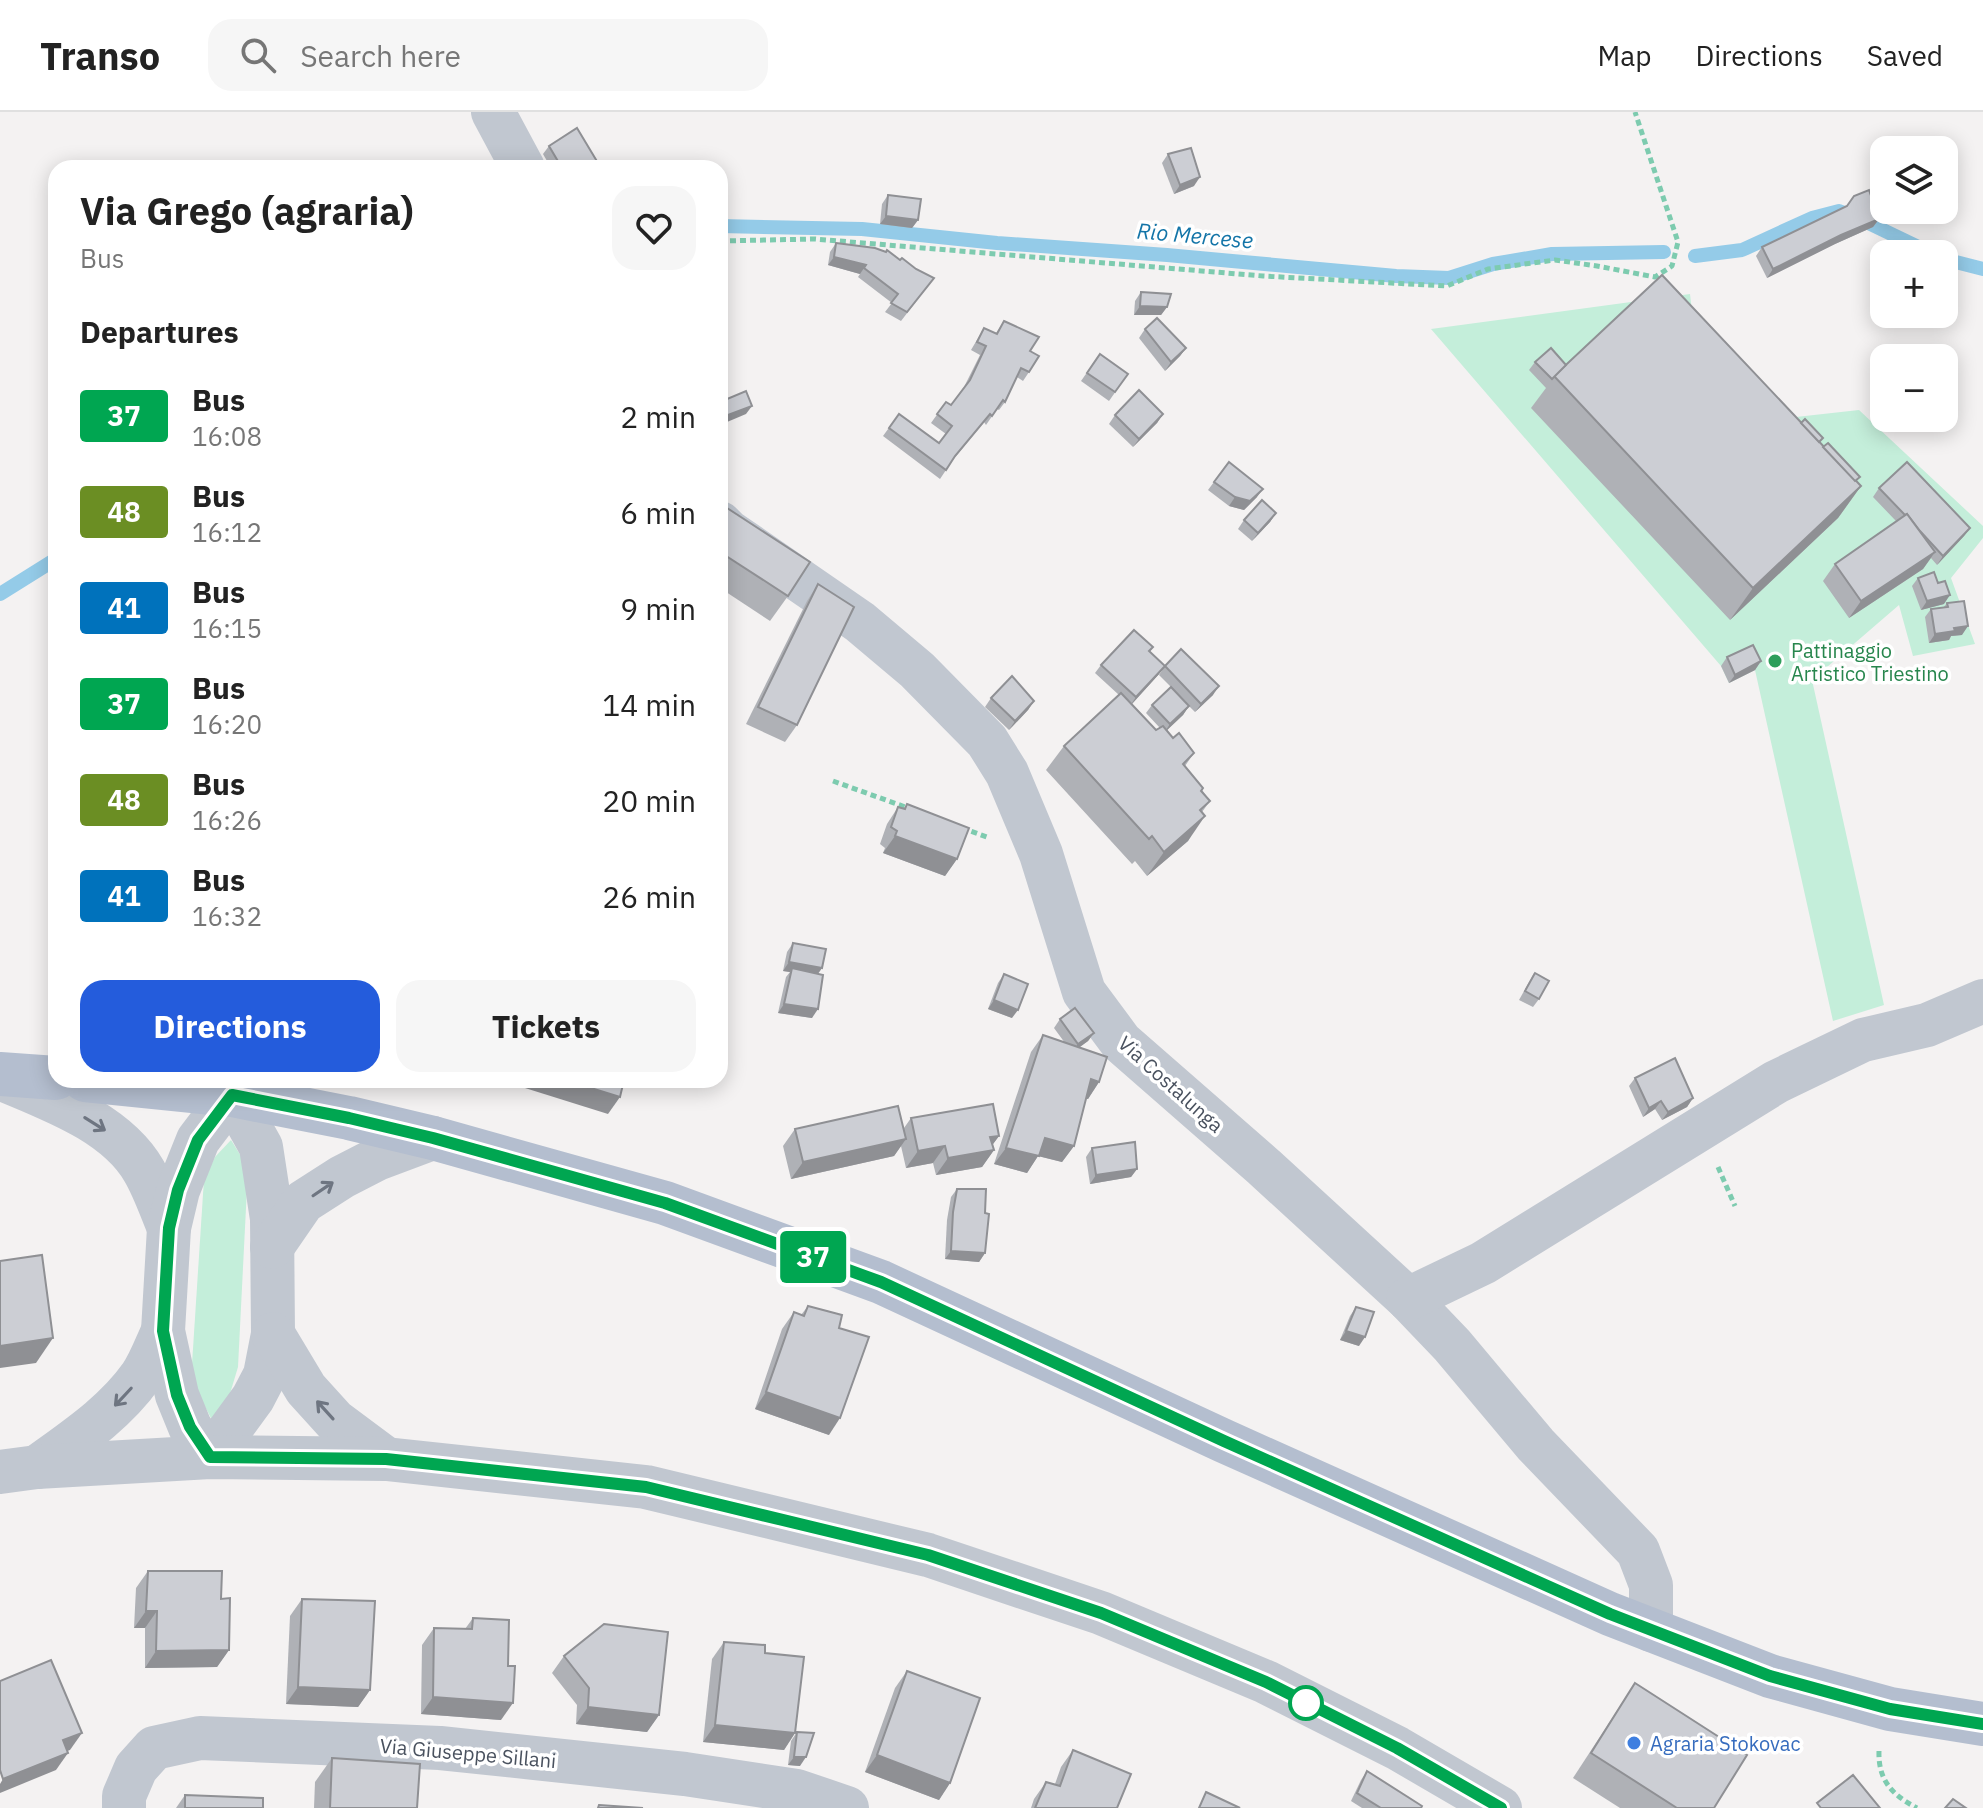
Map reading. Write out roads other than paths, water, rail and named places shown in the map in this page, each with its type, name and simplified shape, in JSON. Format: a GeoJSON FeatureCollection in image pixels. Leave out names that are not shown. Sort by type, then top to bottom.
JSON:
{"type":"FeatureCollection","features":[{"type":"Feature","properties":{"kind":"main road"},"geometry":{"type":"LineString","coordinates":[[0,1076],[48,1078]]}},
{"type":"Feature","properties":{"kind":"main road"},"geometry":{"type":"LineString","coordinates":[[163,1088],[232,1095],[349,1118],[433,1138],[665,1203],[881,1282],[1224,1441],[1610,1614],[1770,1676],[1890,1709],[1983,1724]]}},
{"type":"Feature","properties":{"kind":"street"},"geometry":{"type":"LineString","coordinates":[[493,112],[519,160]]}},
{"type":"Feature","properties":{"kind":"street","name":"Via Costalunga"},"geometry":{"type":"LineString","coordinates":[[728,531],[860,622],[917,670],[987,741],[1007,773],[1041,854],[1084,992],[1121,1042],[1408,1299],[1452,1345],[1536,1445],[1638,1551],[1651,1585],[1651,1630]]}},
{"type":"Feature","properties":{"kind":"street"},"geometry":{"type":"LineString","coordinates":[[1408,1299],[1483,1263],[1776,1082],[1863,1040],[1927,1025],[1983,1001]]}},
{"type":"Feature","properties":{"kind":"street"},"geometry":{"type":"LineString","coordinates":[[0,1076],[66,1106],[117,1139],[144,1170],[169,1228]]}},
{"type":"Feature","properties":{"kind":"street"},"geometry":{"type":"LineString","coordinates":[[232,1095],[261,1147],[272,1219],[273,1334],[265,1375],[253,1398],[210,1457],[190,1427],[177,1395],[163,1331],[169,1228],[178,1190],[198,1140],[232,1095]]}},
{"type":"Feature","properties":{"kind":"street"},"geometry":{"type":"LineString","coordinates":[[272,1247],[303,1202],[377,1159],[433,1138]]}},
{"type":"Feature","properties":{"kind":"street"},"geometry":{"type":"LineString","coordinates":[[19,1469],[91,1427],[123,1398],[142,1373],[163,1331]]}},
{"type":"Feature","properties":{"kind":"street"},"geometry":{"type":"LineString","coordinates":[[273,1334],[306,1389],[335,1421],[386,1459]]}},
{"type":"Feature","properties":{"kind":"street"},"geometry":{"type":"LineString","coordinates":[[19,1469],[210,1457],[386,1459],[646,1487],[928,1555],[1101,1613],[1266,1682],[1397,1748],[1500,1808]]}},
{"type":"Feature","properties":{"kind":"street","name":"Via Giuseppe Sillani"},"geometry":{"type":"LineString","coordinates":[[124,1808],[124,1796],[136,1768],[154,1748],[200,1738],[440,1748],[685,1774],[797,1791],[847,1808]]}},
{"type":"Feature","properties":{"kind":"waterway","name":"Rio Mercese"},"geometry":{"type":"LineString","coordinates":[[1695,256],[1742,250],[1812,218],[1839,211],[1904,240]]}},
{"type":"Feature","properties":{"kind":"waterway","name":"Rio Mercese"},"geometry":{"type":"LineString","coordinates":[[728,226],[862,229],[997,243],[1449,278],[1493,264],[1552,254],[1664,252]]}},
{"type":"Feature","properties":{"kind":"waterway","name":"Rio Mercese"},"geometry":{"type":"LineString","coordinates":[[1958,263],[1983,269]]}},
{"type":"Feature","properties":{"kind":"waterway","name":"Rio Mercese"},"geometry":{"type":"LineString","coordinates":[[0,594],[48,564]]}},
{"type":"Feature","properties":{"kind":"place","name":"Pattinaggio Artistico Triestino"},"geometry":{"type":"Point","coordinates":[1775,661]}},
{"type":"Feature","properties":{"kind":"place","name":"Agraria Stokovac"},"geometry":{"type":"Point","coordinates":[1634,1743]}}]}
